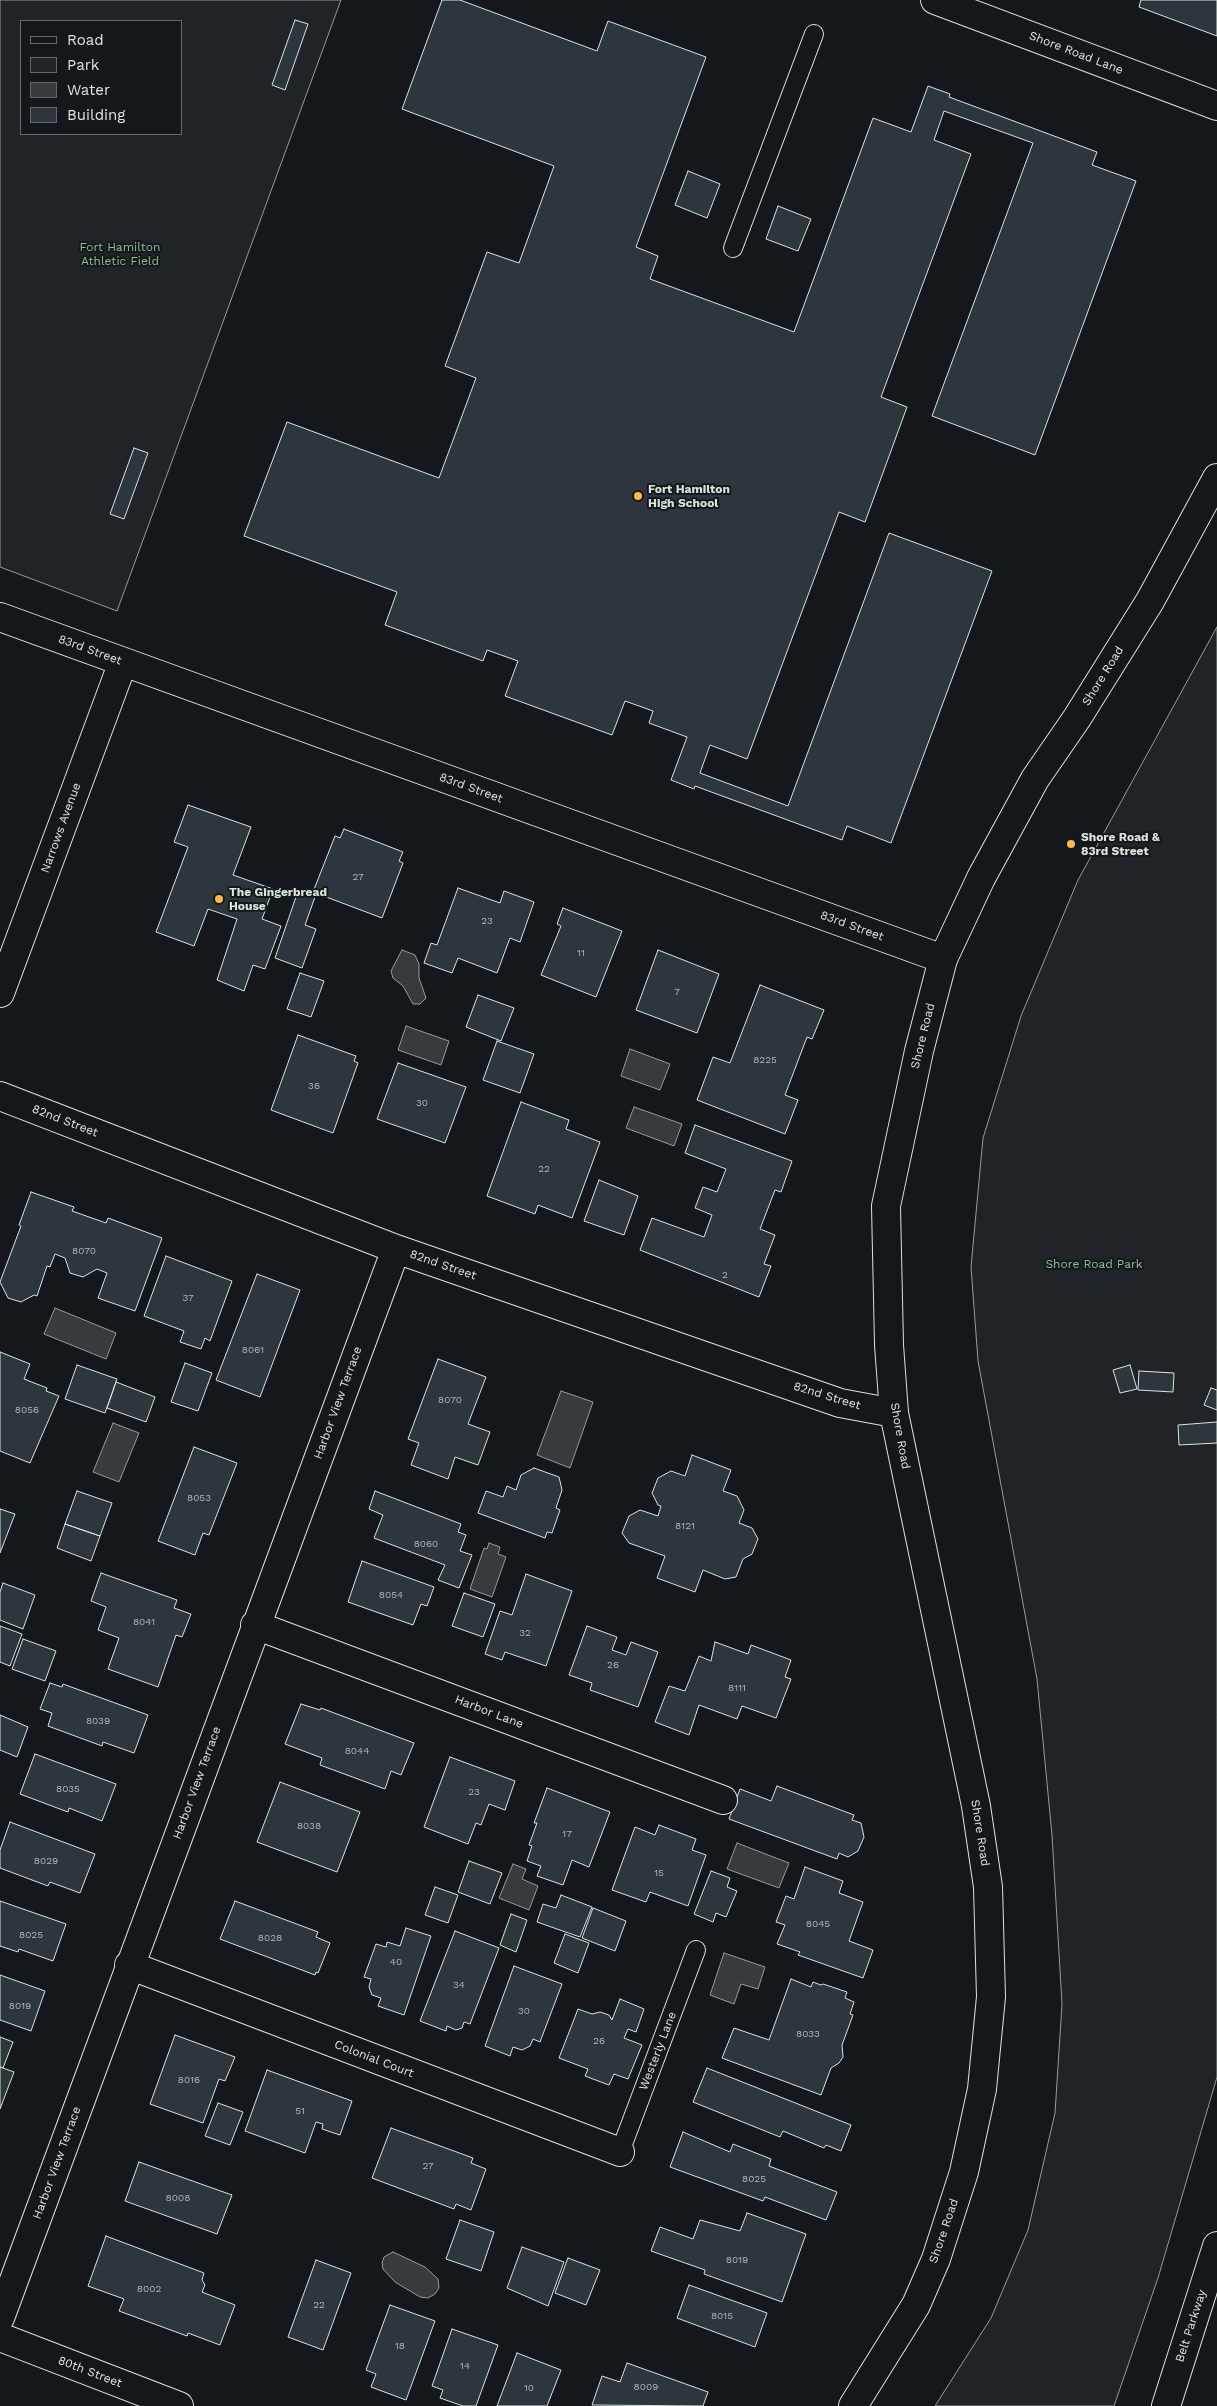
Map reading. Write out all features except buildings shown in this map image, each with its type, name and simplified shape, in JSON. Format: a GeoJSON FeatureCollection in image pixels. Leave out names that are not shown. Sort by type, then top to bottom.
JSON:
{"type":"FeatureCollection","features":[{"type":"Feature","properties":{"kind":"main road","name":"Shore Road Lane"},"geometry":{"type":"LineString","coordinates":[[935,0],[1217,106]]}},
{"type":"Feature","properties":{"kind":"main road","name":"Shore Road"},"geometry":{"type":"LineString","coordinates":[[853,2406],[916,2305],[936,2258],[964,2172],[978,2108],[982,2089],[991,1997],[988,1887],[976,1806],[894,1413],[889,1345],[886,1206],[919,1051],[943,959],[981,878],[1035,779],[1077,718],[1150,601],[1217,478]]}},
{"type":"Feature","properties":{"kind":"main road","name":"83rd Street"},"geometry":{"type":"LineString","coordinates":[[0,617],[943,959]]}},
{"type":"Feature","properties":{"kind":"main road","name":"Narrows Avenue"},"geometry":{"type":"LineString","coordinates":[[0,994],[123,662]]}},
{"type":"Feature","properties":{"kind":"main road","name":"82nd Street"},"geometry":{"type":"LineString","coordinates":[[0,1096],[396,1249],[840,1403],[894,1413]]}},
{"type":"Feature","properties":{"kind":"main road","name":"Harbor View Terrace"},"geometry":{"type":"LineString","coordinates":[[0,2318],[255,1625],[396,1249]]}},
{"type":"Feature","properties":{"kind":"main road","name":"Harbor Lane"},"geometry":{"type":"LineString","coordinates":[[255,1625],[723,1800]]}},
{"type":"Feature","properties":{"kind":"main road","name":"Colonial Court"},"geometry":{"type":"LineString","coordinates":[[129,1966],[620,2152]]}},
{"type":"Feature","properties":{"kind":"main road","name":"Belt Parkway"},"geometry":{"type":"LineString","coordinates":[[1166,2406],[1217,2246]]}},
{"type":"Feature","properties":{"kind":"main road","name":"80th Street"},"geometry":{"type":"LineString","coordinates":[[0,2337],[179,2406]]}},
{"type":"Feature","properties":{"kind":"lane"},"geometry":{"type":"LineString","coordinates":[[734,248],[814,34]]}},
{"type":"Feature","properties":{"kind":"lane","name":"Westerly Lane"},"geometry":{"type":"LineString","coordinates":[[620,2152],[696,1950]]}},
{"type":"Feature","properties":{"kind":"green space","name":"Fort Hamilton Athletic Field"},"geometry":{"type":"Polygon","coordinates":[[[0,0],[341,0],[117,611],[0,567],[0,0]]]}},
{"type":"Feature","properties":{"kind":"green space","name":"Shore Road Park"},"geometry":{"type":"Polygon","coordinates":[[[1217,627],[1217,2077],[1158,2278],[1114,2406],[935,2406],[991,2318],[1028,2230],[1055,2113],[1062,2004],[1052,1835],[1037,1679],[978,1361],[971,1267],[983,1138],[1021,1016],[1078,880],[1217,627]]]}},
{"type":"Feature","properties":{"kind":"water"},"geometry":{"type":"Polygon","coordinates":[[[402,950],[415,955],[419,964],[419,978],[426,998],[420,1004],[413,1004],[403,986],[393,978],[391,971],[402,950]]]}},
{"type":"Feature","properties":{"kind":"water"},"geometry":{"type":"Polygon","coordinates":[[[406,1026],[449,1041],[441,1065],[398,1050],[406,1026]]]}},
{"type":"Feature","properties":{"kind":"water"},"geometry":{"type":"Polygon","coordinates":[[[630,1049],[670,1064],[660,1090],[621,1076],[630,1049]]]}},
{"type":"Feature","properties":{"kind":"water"},"geometry":{"type":"Polygon","coordinates":[[[634,1107],[682,1124],[674,1146],[626,1128],[634,1107]]]}},
{"type":"Feature","properties":{"kind":"water"},"geometry":{"type":"Polygon","coordinates":[[[55,1308],[116,1333],[106,1359],[44,1334],[55,1308]]]}},
{"type":"Feature","properties":{"kind":"water"},"geometry":{"type":"Polygon","coordinates":[[[561,1391],[593,1402],[570,1468],[537,1455],[561,1391]]]}},
{"type":"Feature","properties":{"kind":"water"},"geometry":{"type":"Polygon","coordinates":[[[113,1423],[139,1433],[119,1482],[93,1472],[113,1423]]]}},
{"type":"Feature","properties":{"kind":"water"},"geometry":{"type":"Polygon","coordinates":[[[489,1543],[500,1547],[498,1554],[506,1557],[492,1597],[470,1589],[484,1548],[487,1549],[489,1543]]]}},
{"type":"Feature","properties":{"kind":"water"},"geometry":{"type":"Polygon","coordinates":[[[737,1843],[789,1863],[779,1888],[727,1869],[737,1843]]]}},
{"type":"Feature","properties":{"kind":"water"},"geometry":{"type":"Polygon","coordinates":[[[513,1864],[526,1869],[522,1879],[538,1886],[529,1910],[499,1898],[513,1864]]]}},
{"type":"Feature","properties":{"kind":"water"},"geometry":{"type":"Polygon","coordinates":[[[724,1953],[765,1967],[758,1989],[741,1984],[734,2004],[710,1995],[724,1953]]]}},
{"type":"Feature","properties":{"kind":"water"},"geometry":{"type":"Polygon","coordinates":[[[393,2252],[425,2267],[438,2279],[439,2288],[435,2294],[428,2298],[420,2297],[395,2282],[383,2269],[382,2263],[384,2257],[393,2252]]]}},
{"type":"Feature","properties":{"kind":"place","name":"Fort Hamilton High School"},"geometry":{"type":"Point","coordinates":[638,496]}},
{"type":"Feature","properties":{"kind":"place","name":"Shore Road & 83rd Street"},"geometry":{"type":"Point","coordinates":[1071,844]}},
{"type":"Feature","properties":{"kind":"place","name":"The Gingerbread House"},"geometry":{"type":"Point","coordinates":[219,899]}}]}
